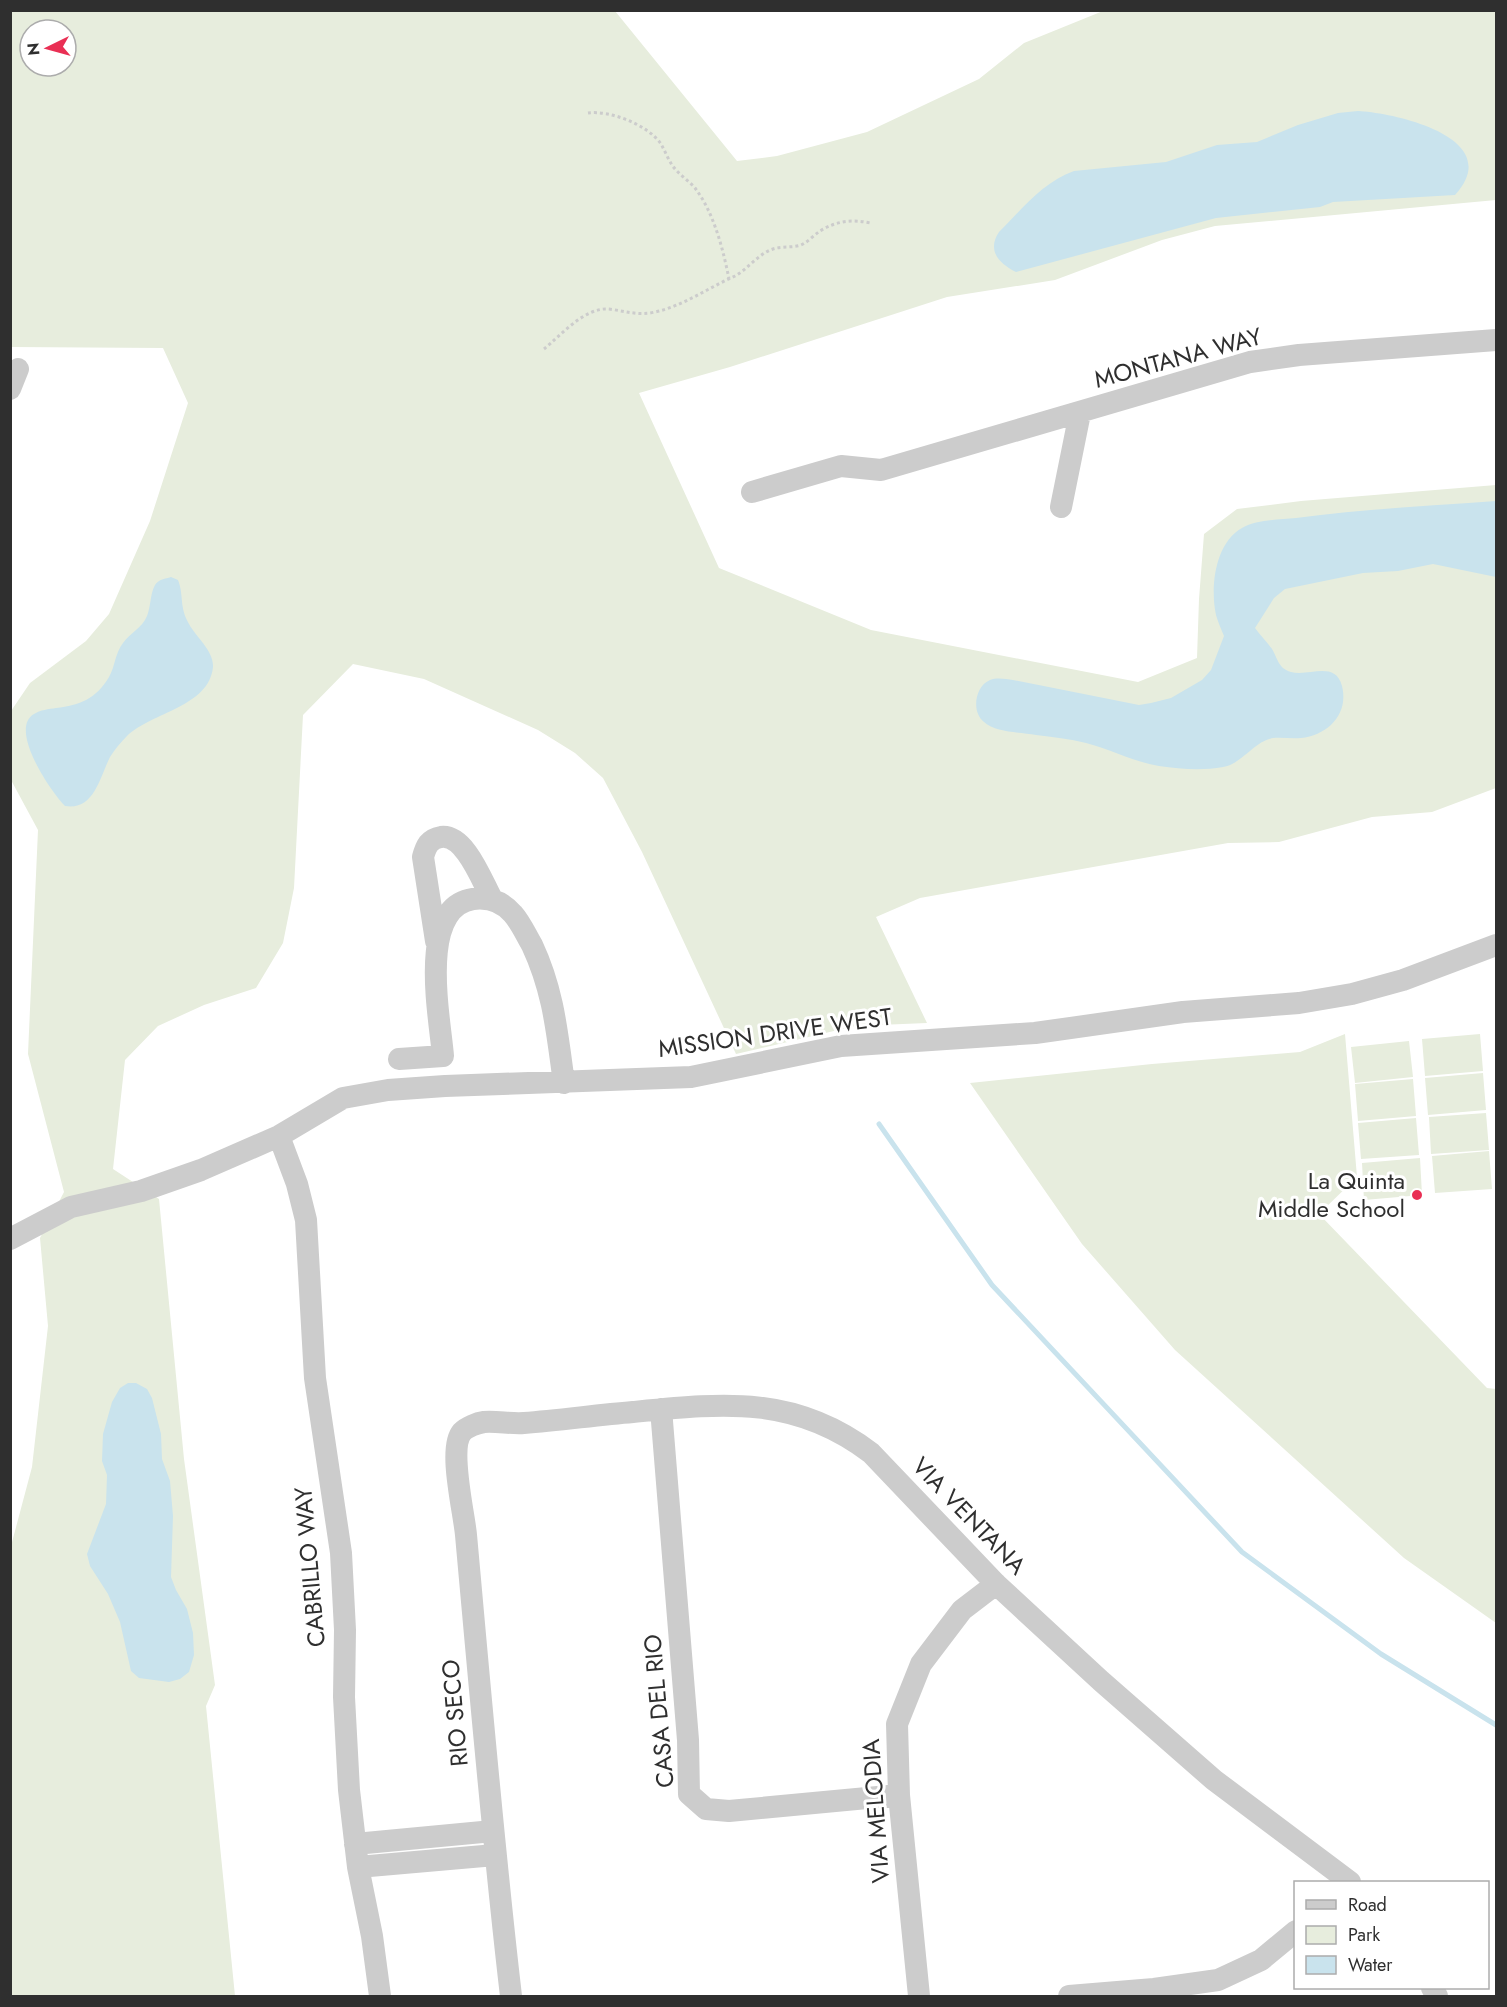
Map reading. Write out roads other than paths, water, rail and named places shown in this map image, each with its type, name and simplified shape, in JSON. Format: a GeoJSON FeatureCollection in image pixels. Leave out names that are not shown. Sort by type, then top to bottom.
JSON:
{"type":"FeatureCollection","features":[{"type":"Feature","properties":{"kind":"street","name":"MONTANA WAY"},"geometry":{"type":"LineString","coordinates":[[752,492],[841,466],[881,470],[1250,362],[1299,355],[1497,340]]}},
{"type":"Feature","properties":{"kind":"street"},"geometry":{"type":"LineString","coordinates":[[1061,507],[1080,413]]}},
{"type":"Feature","properties":{"kind":"street"},"geometry":{"type":"LineString","coordinates":[[437,948],[423,857],[431,840],[447,837],[456,840],[466,852],[492,899]]}},
{"type":"Feature","properties":{"kind":"street"},"geometry":{"type":"LineString","coordinates":[[399,1059],[443,1056],[435,971],[442,923],[450,910],[469,900],[492,899],[514,914],[525,931],[540,964],[554,1009],[564,1083]]}},
{"type":"Feature","properties":{"kind":"street","name":"MISSION DRIVE WEST"},"geometry":{"type":"LineString","coordinates":[[10,1239],[71,1207],[141,1191],[201,1170],[279,1136],[343,1098],[388,1090],[445,1086],[691,1077],[841,1046],[1035,1033],[1183,1012],[1299,1003],[1403,980],[1497,945]]}},
{"type":"Feature","properties":{"kind":"street","name":"CABRILLO WAY"},"geometry":{"type":"LineString","coordinates":[[279,1136],[297,1184],[307,1230],[315,1378],[341,1553],[345,1630],[345,1725],[349,1790],[358,1867],[372,1936],[380,1996]]}},
{"type":"Feature","properties":{"kind":"street","name":"VIA VENTANA"},"geometry":{"type":"LineString","coordinates":[[467,1428],[483,1422],[521,1423],[661,1409],[749,1406],[796,1414],[826,1424],[871,1453],[996,1584],[1101,1681],[1214,1780],[1344,1880]]}},
{"type":"Feature","properties":{"kind":"street","name":"CASA DEL RIO"},"geometry":{"type":"LineString","coordinates":[[661,1409],[688,1740],[689,1794],[706,1809],[729,1811],[899,1795]]}},
{"type":"Feature","properties":{"kind":"street","name":"RIO SECO"},"geometry":{"type":"LineString","coordinates":[[467,1428],[460,1434],[455,1458],[464,1515],[495,1855],[511,1996]]}},
{"type":"Feature","properties":{"kind":"street","name":"VIA MELODIA"},"geometry":{"type":"LineString","coordinates":[[919,1996],[899,1795],[897,1724],[921,1664],[962,1610],[996,1584]]}},
{"type":"Feature","properties":{"kind":"street"},"geometry":{"type":"LineString","coordinates":[[355,1844],[493,1831]]}},
{"type":"Feature","properties":{"kind":"street"},"geometry":{"type":"LineString","coordinates":[[358,1867],[495,1855]]}},
{"type":"Feature","properties":{"kind":"street"},"geometry":{"type":"LineString","coordinates":[[1069,1996],[1154,1989],[1218,1980],[1261,1960],[1294,1933]]}},
{"type":"Feature","properties":{"kind":"water"},"geometry":{"type":"Polygon","coordinates":[[[1358,111],[1419,123],[1440,132],[1457,144],[1467,158],[1467,175],[1455,195],[1333,202],[1320,207],[1216,218],[1016,272],[1000,260],[994,250],[999,232],[1025,205],[1052,182],[1074,171],[1166,162],[1217,145],[1257,142],[1298,125],[1338,113],[1358,111]]]}},
{"type":"Feature","properties":{"kind":"water"},"geometry":{"type":"Polygon","coordinates":[[[1496,501],[1496,577],[1433,564],[1398,571],[1363,573],[1285,589],[1274,598],[1255,628],[1272,649],[1281,666],[1298,673],[1328,671],[1339,678],[1342,686],[1342,706],[1339,714],[1328,728],[1320,733],[1301,738],[1266,740],[1236,762],[1223,767],[1183,769],[1150,764],[1080,742],[1002,730],[989,726],[977,712],[976,700],[981,688],[990,680],[1002,678],[1139,705],[1171,698],[1202,680],[1211,670],[1224,636],[1214,604],[1214,579],[1220,555],[1233,535],[1248,525],[1268,520],[1346,512],[1496,501]]]}},
{"type":"Feature","properties":{"kind":"water"},"geometry":{"type":"Polygon","coordinates":[[[171,577],[178,580],[184,612],[189,624],[211,655],[213,667],[209,680],[191,700],[127,736],[110,757],[95,791],[89,798],[75,806],[65,806],[34,760],[26,733],[27,722],[36,713],[80,703],[99,691],[111,673],[120,647],[145,620],[155,585],[160,580],[171,577]]]}},
{"type":"Feature","properties":{"kind":"water"},"geometry":{"type":"Polygon","coordinates":[[[128,1383],[136,1383],[147,1389],[152,1398],[161,1434],[162,1459],[170,1481],[173,1516],[171,1577],[187,1609],[193,1633],[194,1655],[189,1672],[180,1679],[169,1682],[139,1678],[131,1671],[120,1622],[108,1594],[90,1566],[87,1554],[106,1504],[107,1475],[102,1461],[103,1434],[112,1402],[120,1388],[128,1383]]]}},
{"type":"Feature","properties":{"kind":"waterway"},"geometry":{"type":"LineString","coordinates":[[879,1124],[992,1285],[1242,1552],[1381,1654],[1496,1725]]}},
{"type":"Feature","properties":{"kind":"place","name":"La Quinta Middle School"},"geometry":{"type":"Point","coordinates":[1417,1195]}}]}
